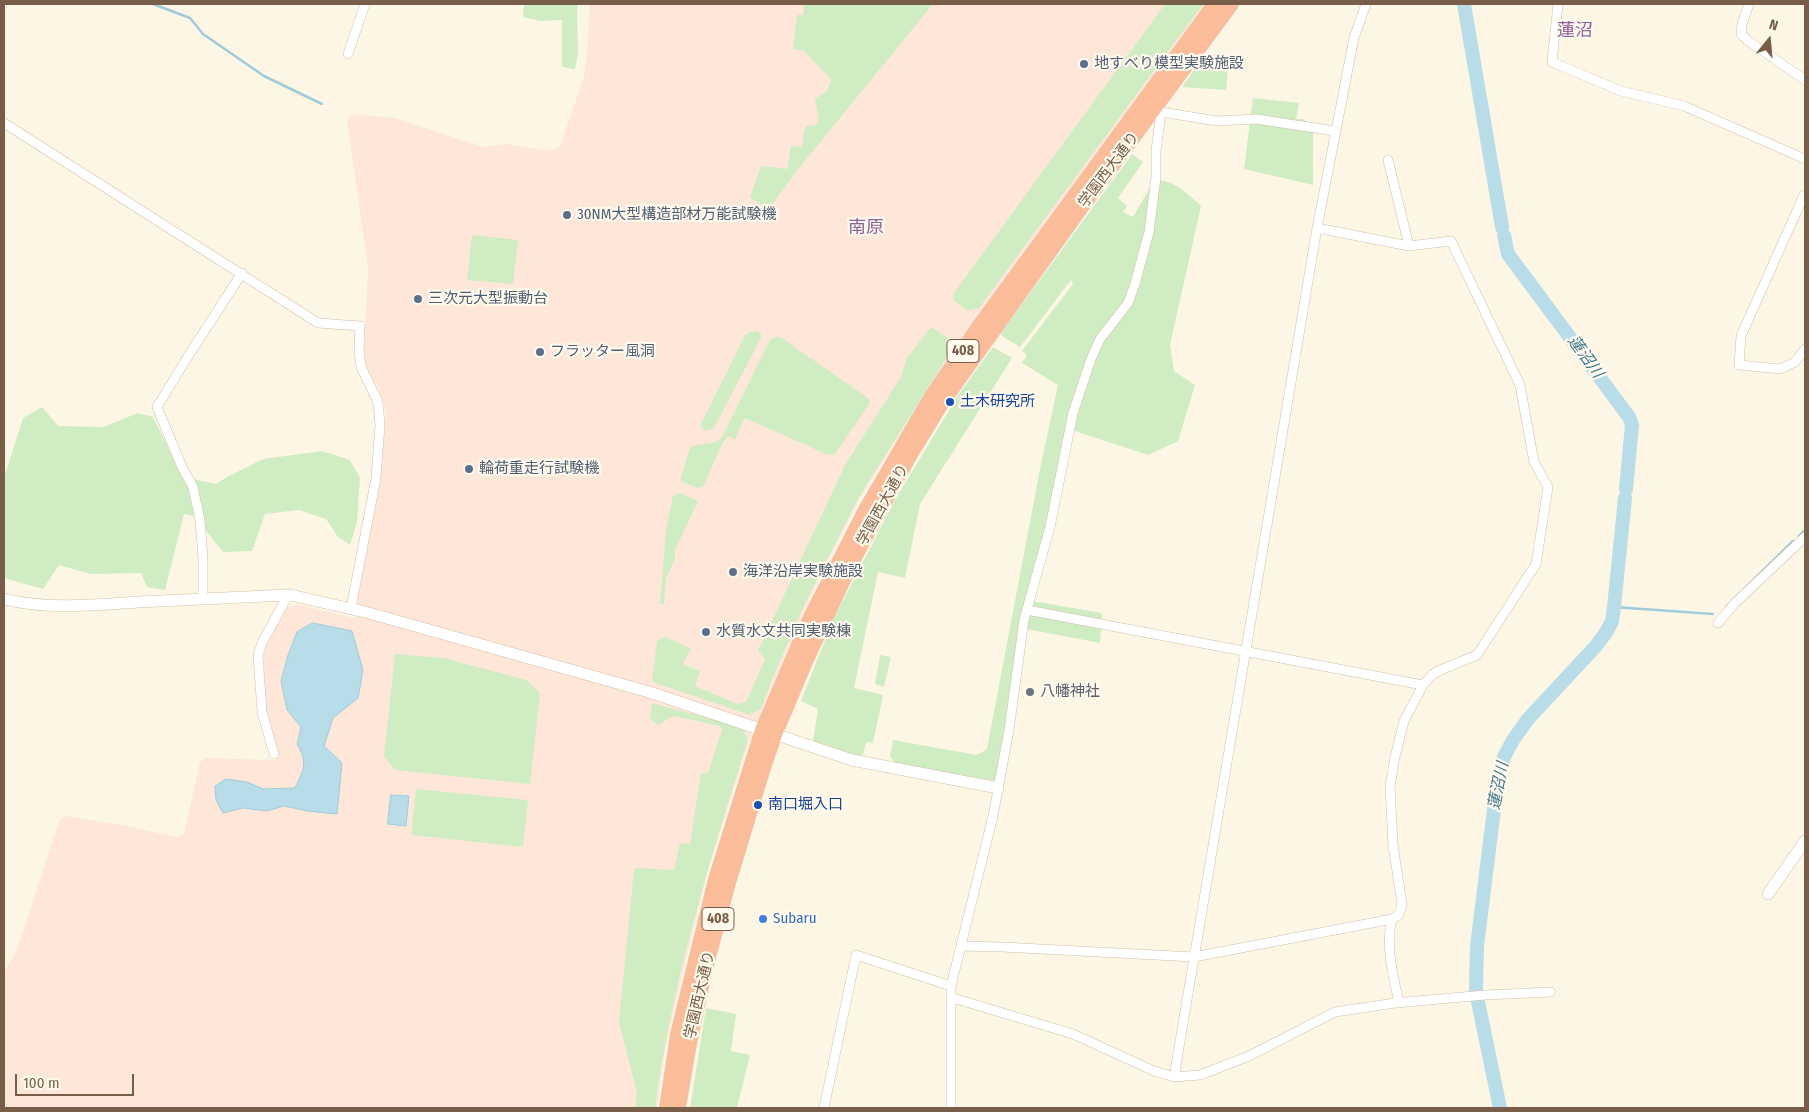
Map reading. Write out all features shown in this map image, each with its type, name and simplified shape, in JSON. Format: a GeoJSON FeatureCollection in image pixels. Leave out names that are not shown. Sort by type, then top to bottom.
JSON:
{"type":"FeatureCollection","features":[{"type":"Feature","properties":{"kind":"highway","name":"学園西大通り"},"geometry":{"type":"LineString","coordinates":[[678,1108],[700,963],[716,879],[811,616],[894,459],[931,398],[985,319],[1216,4]]}},
{"type":"Feature","properties":{"kind":"highway","name":"学園西大通り"},"geometry":{"type":"LineString","coordinates":[[769,731],[805,662],[876,514],[942,402],[1079,210],[1158,110],[1231,4]]}},
{"type":"Feature","properties":{"kind":"highway","name":"学園西大通り"},"geometry":{"type":"LineString","coordinates":[[667,1108],[678,1034],[700,963]]}},
{"type":"Feature","properties":{"kind":"street"},"geometry":{"type":"LineString","coordinates":[[348,54],[365,4]]}},
{"type":"Feature","properties":{"kind":"street"},"geometry":{"type":"LineString","coordinates":[[1174,1076],[1247,653],[1317,228],[1354,38],[1366,4]]}},
{"type":"Feature","properties":{"kind":"street"},"geometry":{"type":"LineString","coordinates":[[1558,4],[1552,62],[1621,91],[1684,106],[1805,159]]}},
{"type":"Feature","properties":{"kind":"street"},"geometry":{"type":"LineString","coordinates":[[1749,4],[1742,24],[1741,34],[1805,80]]}},
{"type":"Feature","properties":{"kind":"street"},"geometry":{"type":"LineString","coordinates":[[950,1108],[951,986],[993,816],[1009,730],[1027,610],[1050,527],[1073,413],[1091,359],[1100,339],[1128,303],[1135,284],[1148,232],[1156,177],[1158,110],[1210,120],[1256,119],[1336,131]]}},
{"type":"Feature","properties":{"kind":"street"},"geometry":{"type":"LineString","coordinates":[[4,123],[318,323],[360,326],[359,351],[361,368],[378,402],[380,425],[376,478],[351,608]]}},
{"type":"Feature","properties":{"kind":"street"},"geometry":{"type":"LineString","coordinates":[[1388,160],[1404,233],[1409,246]]}},
{"type":"Feature","properties":{"kind":"street"},"geometry":{"type":"LineString","coordinates":[[1805,195],[1741,336],[1740,365],[1780,369],[1795,362],[1805,349]]}},
{"type":"Feature","properties":{"kind":"street"},"geometry":{"type":"LineString","coordinates":[[962,946],[1194,958],[1392,919],[1399,915],[1402,904],[1393,845],[1390,786],[1404,721],[1423,685],[1438,670],[1477,655],[1536,564],[1548,487],[1534,462],[1520,385],[1451,241],[1409,246],[1317,228]]}},
{"type":"Feature","properties":{"kind":"street"},"geometry":{"type":"LineString","coordinates":[[203,598],[203,558],[200,520],[193,486],[182,467],[157,407],[186,358],[242,273]]}},
{"type":"Feature","properties":{"kind":"street"},"geometry":{"type":"LineString","coordinates":[[1718,623],[1734,604],[1805,537]]}},
{"type":"Feature","properties":{"kind":"street"},"geometry":{"type":"LineString","coordinates":[[4,600],[60,607],[288,595],[351,608],[649,692],[852,760],[998,788]]}},
{"type":"Feature","properties":{"kind":"street"},"geometry":{"type":"LineString","coordinates":[[274,754],[262,712],[258,655],[262,643],[288,595]]}},
{"type":"Feature","properties":{"kind":"street"},"geometry":{"type":"LineString","coordinates":[[1027,610],[1423,685]]}},
{"type":"Feature","properties":{"kind":"street"},"geometry":{"type":"LineString","coordinates":[[1768,894],[1805,841]]}},
{"type":"Feature","properties":{"kind":"street"},"geometry":{"type":"LineString","coordinates":[[1392,919],[1388,933],[1392,970],[1399,1003]]}},
{"type":"Feature","properties":{"kind":"street"},"geometry":{"type":"LineString","coordinates":[[824,1108],[856,955],[951,986]]}},
{"type":"Feature","properties":{"kind":"street"},"geometry":{"type":"LineString","coordinates":[[952,998],[1073,1034],[1154,1071],[1174,1076],[1200,1075],[1249,1056],[1335,1012],[1352,1008],[1485,995],[1552,992]]}},
{"type":"Feature","properties":{"kind":"shaded area"},"geometry":{"type":"Polygon","coordinates":[[[590,4],[1205,4],[958,343],[860,498],[808,602],[750,739],[708,870],[664,1056],[657,1108],[4,1108],[4,972],[17,950],[60,819],[66,816],[122,825],[176,837],[184,834],[200,762],[206,758],[275,760],[277,757],[264,704],[264,650],[287,608],[297,604],[354,618],[381,479],[386,411],[379,390],[366,365],[364,352],[368,268],[347,120],[352,114],[395,118],[483,147],[508,144],[549,151],[560,147],[584,76],[590,4]]]}},
{"type":"Feature","properties":{"kind":"green space"},"geometry":{"type":"Polygon","coordinates":[[[524,4],[578,4],[578,53],[575,69],[562,67],[562,20],[540,21],[523,17],[524,4]]]}},
{"type":"Feature","properties":{"kind":"green space"},"geometry":{"type":"Polygon","coordinates":[[[804,4],[933,4],[799,168],[768,210],[750,197],[761,166],[787,169],[791,146],[802,147],[804,131],[807,126],[816,125],[819,120],[815,99],[827,91],[831,79],[804,51],[793,49],[797,15],[803,15],[804,4]]]}},
{"type":"Feature","properties":{"kind":"green space"},"geometry":{"type":"Polygon","coordinates":[[[1165,4],[1203,4],[979,308],[968,311],[953,300],[954,293],[1165,4]]]}},
{"type":"Feature","properties":{"kind":"green space"},"geometry":{"type":"Polygon","coordinates":[[[1229,58],[1226,90],[1182,87],[1202,59],[1229,58]]]}},
{"type":"Feature","properties":{"kind":"green space"},"geometry":{"type":"Polygon","coordinates":[[[1253,98],[1299,103],[1296,119],[1303,119],[1313,126],[1313,185],[1244,169],[1253,98]]]}},
{"type":"Feature","properties":{"kind":"green space"},"geometry":{"type":"Polygon","coordinates":[[[1132,154],[1143,162],[1118,198],[1127,206],[1123,212],[1133,217],[1153,182],[1160,181],[1173,184],[1201,206],[1170,345],[1174,371],[1195,385],[1178,441],[1148,455],[1072,430],[1027,600],[1102,613],[1100,643],[1022,628],[995,781],[895,763],[890,756],[893,740],[977,755],[987,749],[1040,469],[1058,385],[1022,363],[1027,355],[1022,351],[1073,284],[1071,280],[1020,347],[1003,337],[1001,333],[1132,154]]]}},
{"type":"Feature","properties":{"kind":"green space"},"geometry":{"type":"Polygon","coordinates":[[[472,235],[518,240],[513,284],[467,280],[472,235]]]}},
{"type":"Feature","properties":{"kind":"green space"},"geometry":{"type":"Polygon","coordinates":[[[931,327],[956,343],[859,497],[806,601],[761,709],[750,715],[652,682],[657,641],[665,637],[691,648],[683,664],[700,671],[695,686],[738,704],[746,702],[765,659],[758,651],[845,465],[901,377],[907,358],[931,327]]]}},
{"type":"Feature","properties":{"kind":"green space"},"geometry":{"type":"Polygon","coordinates":[[[757,331],[761,334],[761,338],[716,424],[712,429],[706,431],[701,428],[701,424],[745,335],[757,331]]]}},
{"type":"Feature","properties":{"kind":"green space"},"geometry":{"type":"Polygon","coordinates":[[[775,337],[782,338],[869,399],[869,404],[835,454],[828,455],[745,418],[735,439],[728,436],[722,444],[703,487],[698,488],[681,482],[690,448],[716,442],[722,437],[770,340],[775,337]]]}},
{"type":"Feature","properties":{"kind":"green space"},"geometry":{"type":"Polygon","coordinates":[[[992,348],[1012,358],[920,504],[905,578],[878,572],[854,688],[883,695],[873,743],[866,742],[863,755],[858,756],[813,742],[818,709],[801,701],[833,620],[895,500],[957,397],[992,348]]]}},
{"type":"Feature","properties":{"kind":"green space"},"geometry":{"type":"Polygon","coordinates":[[[42,407],[58,426],[103,427],[138,413],[153,417],[183,477],[216,484],[263,459],[322,451],[350,460],[360,478],[357,522],[350,545],[338,537],[326,519],[299,510],[265,514],[252,551],[223,552],[194,516],[184,514],[165,590],[147,587],[141,573],[91,574],[59,565],[43,589],[7,579],[4,574],[4,478],[23,418],[42,407]]]}},
{"type":"Feature","properties":{"kind":"green space"},"geometry":{"type":"Polygon","coordinates":[[[680,493],[698,501],[675,550],[675,559],[666,578],[664,604],[660,604],[666,530],[673,496],[680,493]]]}},
{"type":"Feature","properties":{"kind":"green space"},"geometry":{"type":"Polygon","coordinates":[[[395,654],[444,658],[526,680],[540,693],[530,784],[395,770],[384,756],[395,654]]]}},
{"type":"Feature","properties":{"kind":"green space"},"geometry":{"type":"Polygon","coordinates":[[[880,655],[891,657],[884,687],[875,684],[880,655]]]}},
{"type":"Feature","properties":{"kind":"green space"},"geometry":{"type":"Polygon","coordinates":[[[652,703],[742,727],[748,739],[706,876],[682,968],[671,1014],[655,1108],[635,1108],[637,1093],[619,1022],[634,869],[674,870],[680,843],[690,844],[701,773],[708,773],[722,730],[720,726],[673,716],[658,725],[650,719],[652,703]]]}},
{"type":"Feature","properties":{"kind":"green space"},"geometry":{"type":"Polygon","coordinates":[[[416,789],[528,800],[523,847],[411,835],[416,789]]]}},
{"type":"Feature","properties":{"kind":"green space"},"geometry":{"type":"Polygon","coordinates":[[[706,1008],[736,1014],[731,1051],[750,1055],[737,1108],[690,1108],[706,1008]]]}},
{"type":"Feature","properties":{"kind":"water"},"geometry":{"type":"Polygon","coordinates":[[[313,623],[352,631],[363,670],[358,698],[333,718],[324,746],[342,763],[337,814],[284,806],[267,811],[243,808],[223,813],[216,800],[215,786],[226,779],[247,782],[263,789],[295,788],[304,766],[303,756],[297,744],[301,727],[287,710],[281,681],[297,632],[313,623]]]}},
{"type":"Feature","properties":{"kind":"water"},"geometry":{"type":"Polygon","coordinates":[[[391,795],[409,796],[406,826],[388,824],[391,795]]]}},
{"type":"Feature","properties":{"kind":"waterway"},"geometry":{"type":"LineString","coordinates":[[153,4],[190,18],[203,34],[264,76],[322,104]]}},
{"type":"Feature","properties":{"kind":"waterway","name":"蓮沼川"},"geometry":{"type":"LineString","coordinates":[[1464,4],[1502,227]]}},
{"type":"Feature","properties":{"kind":"waterway","name":"蓮沼川"},"geometry":{"type":"LineString","coordinates":[[1504,235],[1508,254],[1629,417],[1632,425],[1626,489]]}},
{"type":"Feature","properties":{"kind":"waterway","name":"蓮沼川"},"geometry":{"type":"LineString","coordinates":[[1500,1108],[1476,992],[1477,946],[1498,777],[1504,757],[1528,719],[1596,646],[1612,621],[1625,498]]}},
{"type":"Feature","properties":{"kind":"waterway"},"geometry":{"type":"LineString","coordinates":[[1799,536],[1805,530]]}},
{"type":"Feature","properties":{"kind":"waterway"},"geometry":{"type":"LineString","coordinates":[[1726,607],[1793,541]]}},
{"type":"Feature","properties":{"kind":"waterway"},"geometry":{"type":"LineString","coordinates":[[1614,607],[1713,614]]}},
{"type":"Feature","properties":{"kind":"place","name":"地すべり模型実験施設"},"geometry":{"type":"Point","coordinates":[1084,64]}},
{"type":"Feature","properties":{"kind":"place","name":"30NM大型構造部材万能試験機"},"geometry":{"type":"Point","coordinates":[567,215]}},
{"type":"Feature","properties":{"kind":"place","name":"三次元大型振動台"},"geometry":{"type":"Point","coordinates":[418,299]}},
{"type":"Feature","properties":{"kind":"place","name":"フラッター風洞"},"geometry":{"type":"Point","coordinates":[540,352]}},
{"type":"Feature","properties":{"kind":"place","name":"土木研究所"},"geometry":{"type":"Point","coordinates":[950,402]}},
{"type":"Feature","properties":{"kind":"place","name":"輪荷重走行試験機"},"geometry":{"type":"Point","coordinates":[469,469]}},
{"type":"Feature","properties":{"kind":"place","name":"海洋沿岸実験施設"},"geometry":{"type":"Point","coordinates":[733,572]}},
{"type":"Feature","properties":{"kind":"place","name":"水質水文共同実験棟"},"geometry":{"type":"Point","coordinates":[706,632]}},
{"type":"Feature","properties":{"kind":"place","name":"八幡神社"},"geometry":{"type":"Point","coordinates":[1030,692]}},
{"type":"Feature","properties":{"kind":"place","name":"南口堀入口"},"geometry":{"type":"Point","coordinates":[758,805]}},
{"type":"Feature","properties":{"kind":"place","name":"Subaru"},"geometry":{"type":"Point","coordinates":[763,919]}},
{"type":"Feature","properties":{"kind":"district","name":"蓮沼"},"geometry":{"type":"Point","coordinates":[1575,31]}},
{"type":"Feature","properties":{"kind":"district","name":"南原"},"geometry":{"type":"Point","coordinates":[866,228]}}]}
